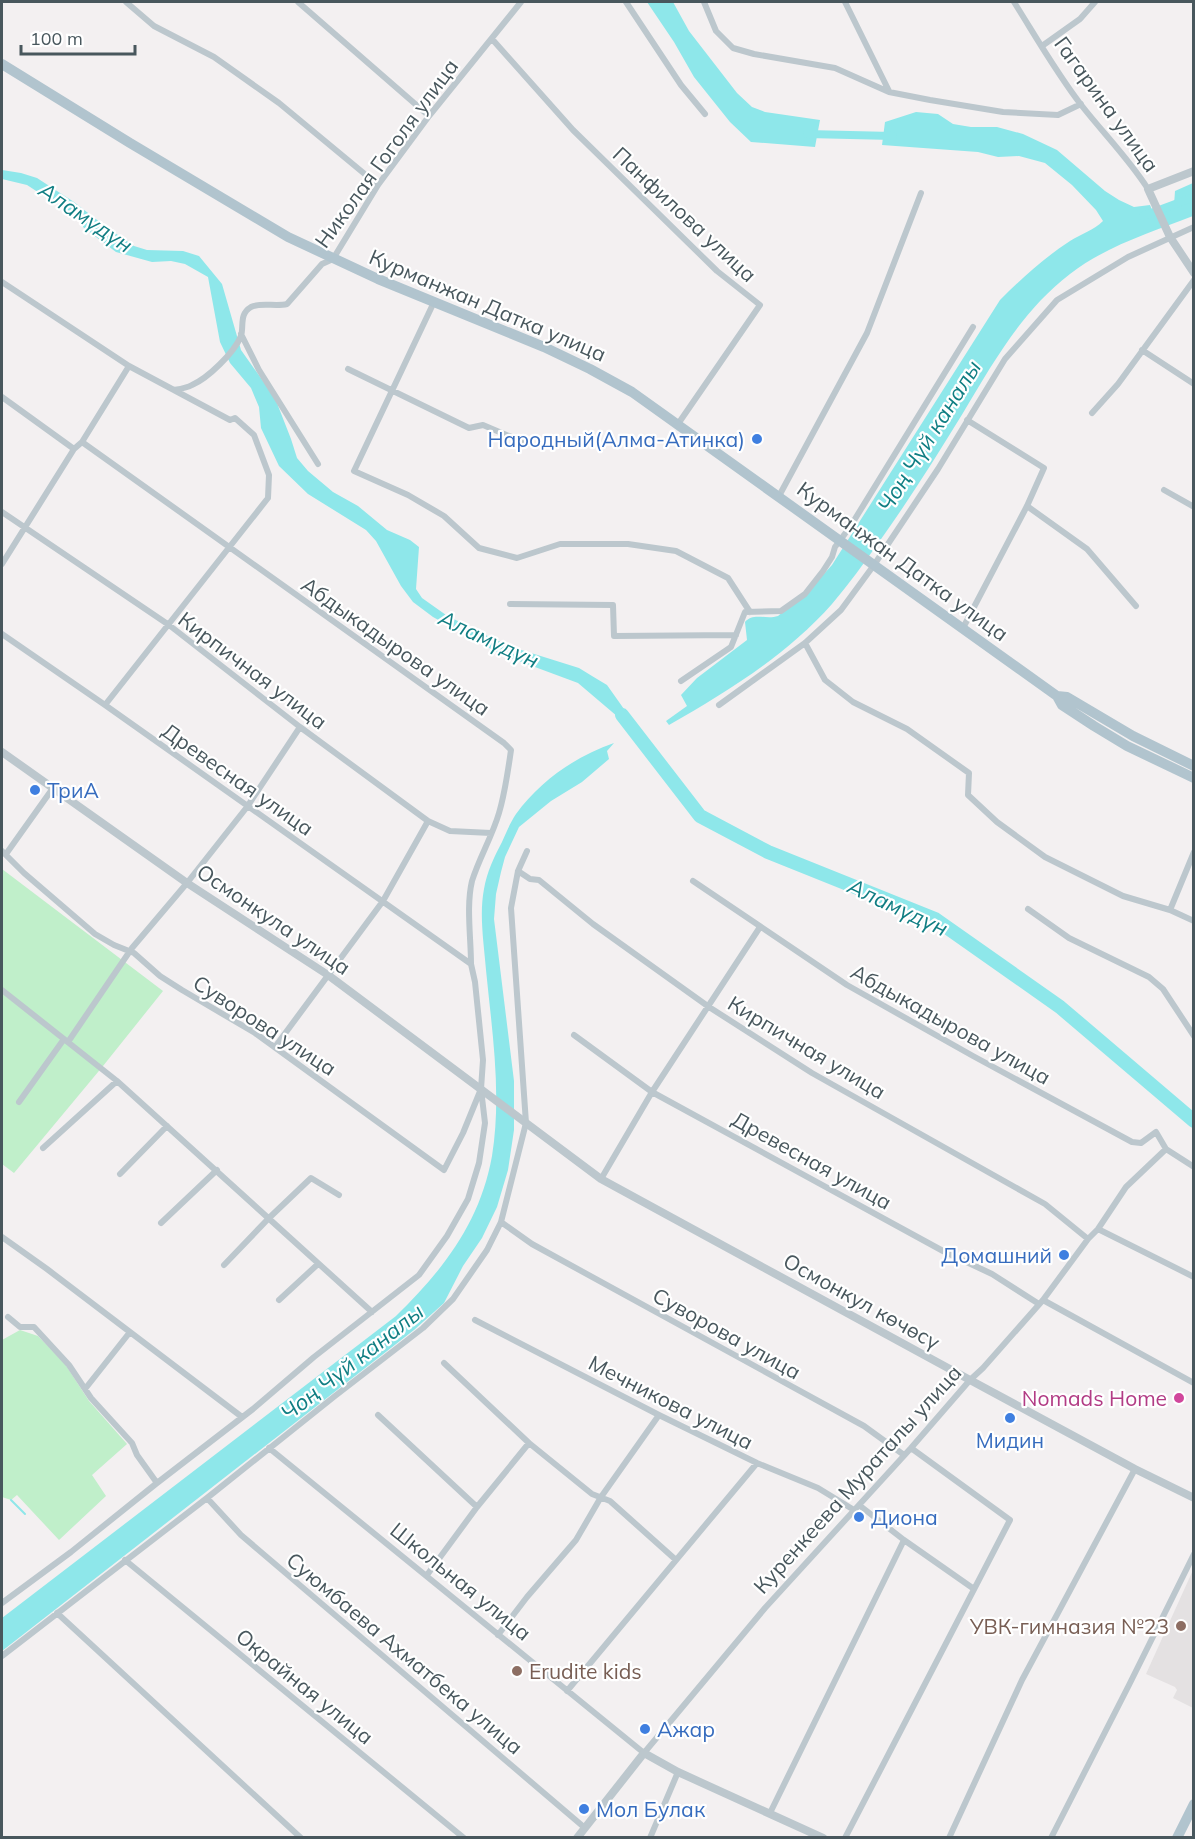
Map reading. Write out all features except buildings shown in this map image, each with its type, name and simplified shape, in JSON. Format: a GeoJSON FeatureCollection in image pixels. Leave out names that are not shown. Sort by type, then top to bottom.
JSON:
{"type":"FeatureCollection","features":[{"type":"Feature","properties":{"kind":"main road","name":"Курманжан Датка улица"},"geometry":{"type":"LineString","coordinates":[[2,64],[288,237],[333,259],[544,347],[632,392],[1057,696],[1062,705],[1127,746],[1194,778]]}},
{"type":"Feature","properties":{"kind":"main road","name":"Курманжан Датка улица"},"geometry":{"type":"LineString","coordinates":[[1057,696],[1067,697],[1132,736],[1194,766]]}},
{"type":"Feature","properties":{"kind":"main road"},"geometry":{"type":"LineString","coordinates":[[1177,1838],[1194,1804]]}},
{"type":"Feature","properties":{"kind":"street"},"geometry":{"type":"LineString","coordinates":[[126,2],[154,26],[214,57],[279,103],[378,185]]}},
{"type":"Feature","properties":{"kind":"street"},"geometry":{"type":"LineString","coordinates":[[298,2],[429,116]]}},
{"type":"Feature","properties":{"kind":"street","name":"Николая Гоголя улица"},"geometry":{"type":"LineString","coordinates":[[240,337],[246,311],[253,306],[287,304],[322,264],[333,259],[378,185],[429,116],[522,2]]}},
{"type":"Feature","properties":{"kind":"street"},"geometry":{"type":"LineString","coordinates":[[626,2],[681,85],[705,114]]}},
{"type":"Feature","properties":{"kind":"street"},"geometry":{"type":"LineString","coordinates":[[704,2],[716,31],[734,48],[754,54],[835,68],[889,92],[1003,112],[1058,116],[1081,104]]}},
{"type":"Feature","properties":{"kind":"street"},"geometry":{"type":"LineString","coordinates":[[845,2],[889,92]]}},
{"type":"Feature","properties":{"kind":"street","name":"Гагарина улица"},"geometry":{"type":"LineString","coordinates":[[1014,2],[1081,104],[1134,167],[1148,189],[1169,234],[1194,273]]}},
{"type":"Feature","properties":{"kind":"street"},"geometry":{"type":"LineString","coordinates":[[1042,46],[1080,19],[1095,2]]}},
{"type":"Feature","properties":{"kind":"street","name":"Панфилова улица"},"geometry":{"type":"LineString","coordinates":[[492,39],[573,130],[717,271],[760,305],[678,424]]}},
{"type":"Feature","properties":{"kind":"street"},"geometry":{"type":"LineString","coordinates":[[1148,189],[1194,171]]}},
{"type":"Feature","properties":{"kind":"street"},"geometry":{"type":"LineString","coordinates":[[779,496],[867,333],[921,193]]}},
{"type":"Feature","properties":{"kind":"street"},"geometry":{"type":"LineString","coordinates":[[719,705],[806,643],[841,610],[938,469],[1005,359],[1057,300],[1169,234],[1194,227]]}},
{"type":"Feature","properties":{"kind":"street"},"geometry":{"type":"LineString","coordinates":[[1092,413],[1118,384],[1194,280]]}},
{"type":"Feature","properties":{"kind":"street"},"geometry":{"type":"LineString","coordinates":[[2,282],[129,366],[230,420],[235,418],[254,435],[269,476],[268,498],[105,705]]}},
{"type":"Feature","properties":{"kind":"street"},"geometry":{"type":"LineString","coordinates":[[434,302],[354,471],[408,495],[444,516],[479,548],[517,558],[560,544],[628,544],[676,551],[728,578],[750,612]]}},
{"type":"Feature","properties":{"kind":"street"},"geometry":{"type":"LineString","coordinates":[[681,681],[731,647],[745,612],[781,611],[805,594],[823,571],[973,327]]}},
{"type":"Feature","properties":{"kind":"street"},"geometry":{"type":"LineString","coordinates":[[174,390],[190,387],[202,380],[225,359],[240,337],[318,464]]}},
{"type":"Feature","properties":{"kind":"street"},"geometry":{"type":"LineString","coordinates":[[1142,350],[1194,384]]}},
{"type":"Feature","properties":{"kind":"street"},"geometry":{"type":"LineString","coordinates":[[2,564],[129,366]]}},
{"type":"Feature","properties":{"kind":"street"},"geometry":{"type":"LineString","coordinates":[[348,369],[469,428],[483,425],[528,444]]}},
{"type":"Feature","properties":{"kind":"street"},"geometry":{"type":"LineString","coordinates":[[2,397],[74,449]]}},
{"type":"Feature","properties":{"kind":"street"},"geometry":{"type":"LineString","coordinates":[[963,628],[1027,506],[1044,468],[967,420]]}},
{"type":"Feature","properties":{"kind":"street","name":"Абдыкадырова улица"},"geometry":{"type":"LineString","coordinates":[[82,442],[511,750],[508,777],[499,815],[472,882],[469,904],[471,964],[483,1060],[484,1091]]}},
{"type":"Feature","properties":{"kind":"street"},"geometry":{"type":"LineString","coordinates":[[1164,490],[1194,507]]}},
{"type":"Feature","properties":{"kind":"street"},"geometry":{"type":"LineString","coordinates":[[1027,506],[1087,549],[1136,606]]}},
{"type":"Feature","properties":{"kind":"street","name":"Кирпичная улица"},"geometry":{"type":"LineString","coordinates":[[2,512],[169,626],[300,727],[428,821],[450,831],[491,833]]}},
{"type":"Feature","properties":{"kind":"street"},"geometry":{"type":"LineString","coordinates":[[510,604],[613,605],[614,636],[736,635]]}},
{"type":"Feature","properties":{"kind":"street","name":"Древесная улица"},"geometry":{"type":"LineString","coordinates":[[2,634],[471,964]]}},
{"type":"Feature","properties":{"kind":"street"},"geometry":{"type":"LineString","coordinates":[[806,643],[825,680],[853,702],[907,729],[969,773],[968,795],[998,822],[1045,857],[1123,896],[1170,910],[1194,921]]}},
{"type":"Feature","properties":{"kind":"street"},"geometry":{"type":"LineString","coordinates":[[19,1102],[130,951],[247,807],[300,727]]}},
{"type":"Feature","properties":{"kind":"street","name":"Осмонкула улица"},"geometry":{"type":"LineString","coordinates":[[2,752],[187,883],[328,975],[525,1121]]}},
{"type":"Feature","properties":{"kind":"street"},"geometry":{"type":"LineString","coordinates":[[4,853],[53,788]]}},
{"type":"Feature","properties":{"kind":"street"},"geometry":{"type":"LineString","coordinates":[[275,1047],[383,901],[428,821]]}},
{"type":"Feature","properties":{"kind":"street"},"geometry":{"type":"LineString","coordinates":[[2,1656],[423,1328],[453,1299],[487,1250],[501,1222],[525,1121],[511,908],[518,871],[527,851]]}},
{"type":"Feature","properties":{"kind":"street"},"geometry":{"type":"LineString","coordinates":[[1170,910],[1194,852]]}},
{"type":"Feature","properties":{"kind":"street","name":"Суворова улица"},"geometry":{"type":"LineString","coordinates":[[4,853],[95,934],[134,953],[160,976],[255,1033],[444,1170],[484,1091]]}},
{"type":"Feature","properties":{"kind":"street","name":"Кирпичная улица"},"geometry":{"type":"LineString","coordinates":[[518,871],[530,879],[539,880],[592,924],[709,1007],[812,1072],[1045,1204],[1088,1239]]}},
{"type":"Feature","properties":{"kind":"street","name":"Абдыкадырова улица"},"geometry":{"type":"LineString","coordinates":[[693,881],[847,985],[1132,1142],[1141,1143],[1156,1132],[1166,1149],[1194,1167]]}},
{"type":"Feature","properties":{"kind":"street"},"geometry":{"type":"LineString","coordinates":[[1028,909],[1069,938],[1149,977],[1163,989],[1194,1036]]}},
{"type":"Feature","properties":{"kind":"street"},"geometry":{"type":"LineString","coordinates":[[601,1179],[652,1092],[760,927]]}},
{"type":"Feature","properties":{"kind":"street"},"geometry":{"type":"LineString","coordinates":[[2,990],[117,1081],[372,1312]]}},
{"type":"Feature","properties":{"kind":"street","name":"Древесная улица"},"geometry":{"type":"LineString","coordinates":[[574,1035],[652,1092],[943,1251],[992,1274],[1194,1383]]}},
{"type":"Feature","properties":{"kind":"street"},"geometry":{"type":"LineString","coordinates":[[43,1148],[117,1081]]}},
{"type":"Feature","properties":{"kind":"street"},"geometry":{"type":"LineString","coordinates":[[2,1603],[71,1552],[419,1275],[447,1236],[468,1199],[479,1163],[485,1123],[484,1091]]}},
{"type":"Feature","properties":{"kind":"street","name":"Осмонкул көчөсү"},"geometry":{"type":"LineString","coordinates":[[525,1121],[601,1179],[1135,1469],[1194,1498]]}},
{"type":"Feature","properties":{"kind":"street"},"geometry":{"type":"LineString","coordinates":[[120,1174],[167,1126]]}},
{"type":"Feature","properties":{"kind":"street","name":"Куренкеева Мураталы улица"},"geometry":{"type":"LineString","coordinates":[[577,1838],[644,1753],[765,1608],[1041,1302],[1098,1229],[1126,1187],[1166,1149]]}},
{"type":"Feature","properties":{"kind":"street"},"geometry":{"type":"LineString","coordinates":[[161,1223],[217,1170]]}},
{"type":"Feature","properties":{"kind":"street"},"geometry":{"type":"LineString","coordinates":[[224,1265],[311,1178],[339,1196]]}},
{"type":"Feature","properties":{"kind":"street","name":"Суворова улица"},"geometry":{"type":"LineString","coordinates":[[501,1222],[532,1244],[864,1426],[904,1455]]}},
{"type":"Feature","properties":{"kind":"street"},"geometry":{"type":"LineString","coordinates":[[1098,1229],[1194,1277]]}},
{"type":"Feature","properties":{"kind":"street"},"geometry":{"type":"LineString","coordinates":[[2,1237],[242,1417]]}},
{"type":"Feature","properties":{"kind":"street"},"geometry":{"type":"LineString","coordinates":[[279,1300],[318,1264]]}},
{"type":"Feature","properties":{"kind":"street"},"geometry":{"type":"LineString","coordinates":[[8,1317],[20,1328],[34,1328],[69,1365],[91,1398],[132,1443],[137,1455],[157,1483]]}},
{"type":"Feature","properties":{"kind":"street","name":"Мечникова улица"},"geometry":{"type":"LineString","coordinates":[[475,1320],[659,1415],[757,1463],[818,1488],[856,1507],[974,1589]]}},
{"type":"Feature","properties":{"kind":"street"},"geometry":{"type":"LineString","coordinates":[[85,1389],[130,1332]]}},
{"type":"Feature","properties":{"kind":"street"},"geometry":{"type":"LineString","coordinates":[[444,1363],[529,1443],[592,1494],[610,1501],[676,1560]]}},
{"type":"Feature","properties":{"kind":"street"},"geometry":{"type":"LineString","coordinates":[[378,1415],[477,1508]]}},
{"type":"Feature","properties":{"kind":"street"},"geometry":{"type":"LineString","coordinates":[[498,1635],[576,1540],[601,1497],[659,1415]]}},
{"type":"Feature","properties":{"kind":"street"},"geometry":{"type":"LineString","coordinates":[[427,1575],[529,1443]]}},
{"type":"Feature","properties":{"kind":"street","name":"Школьная улица"},"geometry":{"type":"LineString","coordinates":[[269,1448],[644,1753],[678,1772],[824,1838]]}},
{"type":"Feature","properties":{"kind":"street"},"geometry":{"type":"LineString","coordinates":[[845,1838],[1010,1520],[910,1448]]}},
{"type":"Feature","properties":{"kind":"street"},"geometry":{"type":"LineString","coordinates":[[567,1691],[757,1463]]}},
{"type":"Feature","properties":{"kind":"street"},"geometry":{"type":"LineString","coordinates":[[949,1838],[1022,1680],[1135,1469]]}},
{"type":"Feature","properties":{"kind":"street","name":"Суюмбаева Ахматбека улица"},"geometry":{"type":"LineString","coordinates":[[207,1498],[241,1535],[585,1828]]}},
{"type":"Feature","properties":{"kind":"street"},"geometry":{"type":"LineString","coordinates":[[770,1813],[904,1540]]}},
{"type":"Feature","properties":{"kind":"street"},"geometry":{"type":"LineString","coordinates":[[1051,1838],[1130,1686],[1194,1554]]}},
{"type":"Feature","properties":{"kind":"street","name":"Окрайная улица"},"geometry":{"type":"LineString","coordinates":[[125,1560],[464,1838]]}},
{"type":"Feature","properties":{"kind":"street"},"geometry":{"type":"LineString","coordinates":[[57,1613],[301,1838]]}},
{"type":"Feature","properties":{"kind":"street"},"geometry":{"type":"LineString","coordinates":[[650,1838],[678,1772]]}},
{"type":"Feature","properties":{"kind":"shaded area","name":"УВК-гимназия №23"},"geometry":{"type":"Polygon","coordinates":[[[1193,1570],[1194,1708],[1173,1698],[1177,1690],[1175,1687],[1146,1674],[1193,1570]]]}},
{"type":"Feature","properties":{"kind":"green space"},"geometry":{"type":"Polygon","coordinates":[[[2,869],[163,991],[14,1173],[2,1164],[2,869]]]}},
{"type":"Feature","properties":{"kind":"green space"},"geometry":{"type":"Polygon","coordinates":[[[20,1330],[38,1336],[65,1364],[89,1401],[127,1444],[92,1475],[106,1496],[59,1540],[17,1495],[11,1500],[2,1497],[2,1340],[20,1330]]]}},
{"type":"Feature","properties":{"kind":"water"},"geometry":{"type":"Polygon","coordinates":[[[647,2],[673,2],[689,31],[737,93],[752,107],[765,112],[820,120],[815,147],[751,142],[730,122],[694,77],[647,2]]]}},
{"type":"Feature","properties":{"kind":"water"},"geometry":{"type":"Polygon","coordinates":[[[916,112],[938,114],[953,124],[997,127],[1023,134],[1057,150],[1119,200],[1134,207],[1150,205],[1154,215],[1174,205],[1175,191],[1193,183],[1193,216],[1130,240],[1099,255],[1053,288],[1010,338],[901,510],[832,604],[796,640],[756,671],[669,725],[666,721],[687,706],[681,695],[697,678],[747,640],[745,622],[748,619],[778,616],[812,587],[832,565],[1000,300],[1051,254],[1103,221],[1096,210],[1072,185],[1045,163],[1019,156],[998,157],[978,152],[882,145],[885,122],[916,112]]]}},
{"type":"Feature","properties":{"kind":"water"},"geometry":{"type":"Polygon","coordinates":[[[2,170],[37,178],[134,246],[147,250],[183,251],[199,256],[222,284],[241,350],[275,398],[297,458],[308,471],[333,492],[358,506],[387,530],[410,540],[419,547],[416,589],[422,598],[446,615],[512,647],[579,668],[607,685],[636,726],[628,730],[618,717],[578,683],[500,654],[433,617],[413,602],[401,586],[376,541],[366,530],[308,494],[279,466],[261,428],[259,407],[251,388],[230,363],[220,342],[208,277],[185,264],[171,261],[152,262],[116,252],[84,228],[75,216],[27,185],[2,179],[2,170]]]}},
{"type":"Feature","properties":{"kind":"water"},"geometry":{"type":"Polygon","coordinates":[[[614,743],[607,751],[609,759],[582,782],[551,801],[519,827],[505,857],[496,894],[494,919],[514,1081],[514,1130],[508,1170],[497,1207],[482,1238],[463,1266],[444,1303],[414,1330],[2,1651],[2,1618],[396,1316],[429,1281],[457,1244],[479,1203],[492,1156],[495,1133],[495,1063],[482,919],[487,877],[514,817],[536,791],[573,762],[614,743]]]}},
{"type":"Feature","properties":{"kind":"waterway"},"geometry":{"type":"LineString","coordinates":[[807,134],[893,136]]}},
{"type":"Feature","properties":{"kind":"waterway","name":"Чоң Чүй каналы"},"geometry":{"type":"LineString","coordinates":[[1143,216],[1194,197]]}},
{"type":"Feature","properties":{"kind":"waterway","name":"Аламүдүн"},"geometry":{"type":"LineString","coordinates":[[622,715],[700,816],[768,852],[935,919],[1060,1007],[1194,1121]]}},
{"type":"Feature","properties":{"kind":"waterway"},"geometry":{"type":"LineString","coordinates":[[11,1500],[25,1514]]}},
{"type":"Feature","properties":{"kind":"place","name":"Народный(Алма-Атинка)"},"geometry":{"type":"Point","coordinates":[757,439]}},
{"type":"Feature","properties":{"kind":"place","name":"ТриА"},"geometry":{"type":"Point","coordinates":[35,790]}},
{"type":"Feature","properties":{"kind":"place","name":"Домашний"},"geometry":{"type":"Point","coordinates":[1064,1255]}},
{"type":"Feature","properties":{"kind":"place","name":"Nomads Home"},"geometry":{"type":"Point","coordinates":[1179,1398]}},
{"type":"Feature","properties":{"kind":"place","name":"Мидин"},"geometry":{"type":"Point","coordinates":[1010,1418]}},
{"type":"Feature","properties":{"kind":"place","name":"Диона"},"geometry":{"type":"Point","coordinates":[859,1517]}},
{"type":"Feature","properties":{"kind":"place","name":"УВК-гимназия №23"},"geometry":{"type":"Point","coordinates":[1181,1626]}},
{"type":"Feature","properties":{"kind":"place","name":"Erudite kids"},"geometry":{"type":"Point","coordinates":[517,1671]}},
{"type":"Feature","properties":{"kind":"place","name":"Ажар"},"geometry":{"type":"Point","coordinates":[645,1729]}},
{"type":"Feature","properties":{"kind":"place","name":"Мол Булак"},"geometry":{"type":"Point","coordinates":[584,1809]}}]}
